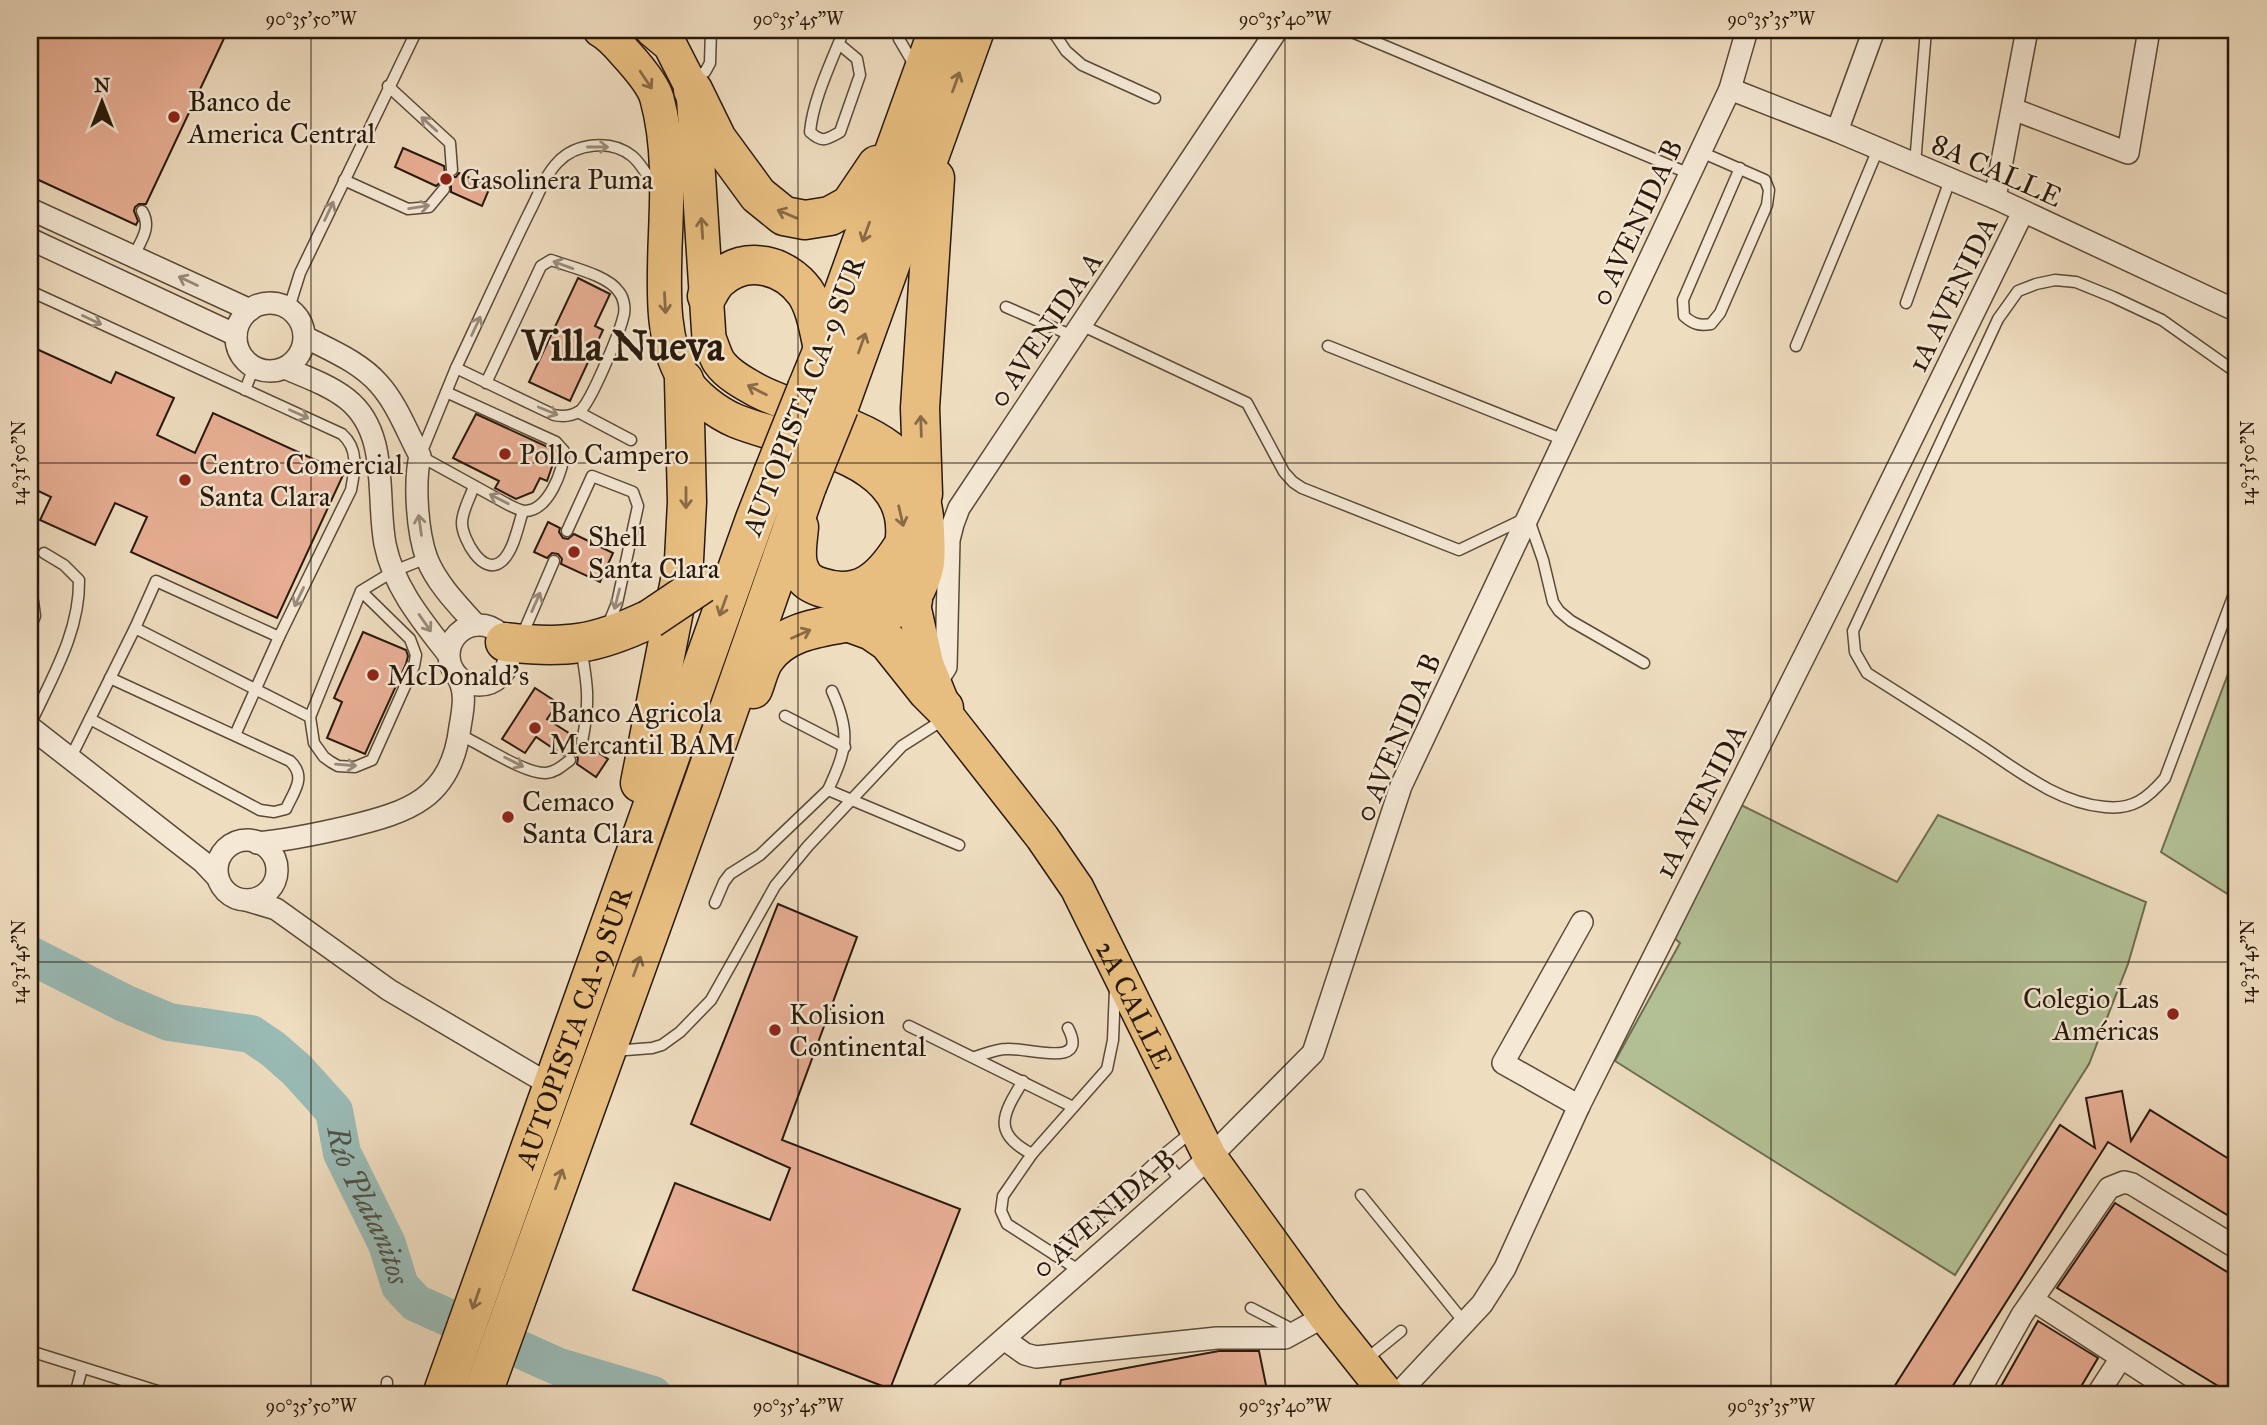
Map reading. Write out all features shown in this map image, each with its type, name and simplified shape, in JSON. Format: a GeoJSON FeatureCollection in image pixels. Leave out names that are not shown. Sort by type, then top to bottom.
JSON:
{"type":"FeatureCollection","features":[{"type":"Feature","properties":{"kind":"highway","name":"AUTOPISTA CA-9 SUR"},"geometry":{"type":"LineString","coordinates":[[482,1395],[701,789],[823,397],[922,127],[921,77],[938,30]]}},
{"type":"Feature","properties":{"kind":"highway","name":"AUTOPISTA CA-9 SUR"},"geometry":{"type":"LineString","coordinates":[[823,397],[823,349],[922,127],[975,30]]}},
{"type":"Feature","properties":{"kind":"highway"},"geometry":{"type":"LineString","coordinates":[[690,84],[717,139],[758,195],[784,216],[805,220],[830,216],[850,205],[922,127]]}},
{"type":"Feature","properties":{"kind":"highway"},"geometry":{"type":"LineString","coordinates":[[922,127],[920,408],[923,494]]}},
{"type":"Feature","properties":{"kind":"highway"},"geometry":{"type":"LineString","coordinates":[[706,296],[718,279],[733,269],[757,264],[776,268],[790,276],[806,294],[823,349]]}},
{"type":"Feature","properties":{"kind":"highway"},"geometry":{"type":"LineString","coordinates":[[606,936],[613,892],[639,786],[684,561],[687,502],[684,380]]}},
{"type":"Feature","properties":{"kind":"highway"},"geometry":{"type":"LineString","coordinates":[[794,488],[797,553],[800,570],[809,583],[846,592],[869,585],[883,574],[901,549]]}},
{"type":"Feature","properties":{"kind":"highway","name":"AUTOPISTA CA-9 SUR"},"geometry":{"type":"LineString","coordinates":[[442,1395],[755,519],[794,488]]}},
{"type":"Feature","properties":{"kind":"highway"},"geometry":{"type":"LineString","coordinates":[[500,637],[542,646],[617,635],[650,619],[702,583],[732,554],[755,519]]}},
{"type":"Feature","properties":{"kind":"highway"},"geometry":{"type":"LineString","coordinates":[[701,789],[736,742],[761,667],[773,650],[813,628],[850,623],[885,613],[913,600]]}},
{"type":"Feature","properties":{"kind":"highway"},"geometry":{"type":"LineString","coordinates":[[850,623],[872,631],[888,642],[927,691],[942,703]]}},
{"type":"Feature","properties":{"kind":"main road"},"geometry":{"type":"LineString","coordinates":[[600,30],[607,33],[634,62],[657,96],[664,140],[667,205],[664,282],[666,321],[675,361],[684,380]]}},
{"type":"Feature","properties":{"kind":"main road"},"geometry":{"type":"LineString","coordinates":[[652,30],[670,45],[690,84],[709,338],[719,363],[741,381],[766,395],[873,436],[902,457],[923,494],[926,514],[929,560],[925,579],[913,600]]}},
{"type":"Feature","properties":{"kind":"main road","name":"2A CALLE"},"geometry":{"type":"LineString","coordinates":[[684,380],[705,401],[734,421],[810,444],[869,470],[895,496],[902,516],[904,534],[901,549],[927,665],[942,703],[1077,888],[1203,1142],[1325,1316],[1388,1395]]}},
{"type":"Feature","properties":{"kind":"street","name":"0 AVENIDA A"},"geometry":{"type":"LineString","coordinates":[[942,703],[946,667],[949,540],[955,516],[1277,30]]}},
{"type":"Feature","properties":{"kind":"street","name":"0 AVENIDA B"},"geometry":{"type":"LineString","coordinates":[[940,1395],[1181,1181],[1203,1142],[1313,1053],[1401,786],[1730,89],[1747,30]]}},
{"type":"Feature","properties":{"kind":"street"},"geometry":{"type":"LineString","coordinates":[[1837,131],[1874,30]]}},
{"type":"Feature","properties":{"kind":"street","name":"1A AVENIDA"},"geometry":{"type":"LineString","coordinates":[[1995,198],[2027,30]]}},
{"type":"Feature","properties":{"kind":"street"},"geometry":{"type":"LineString","coordinates":[[2012,109],[2128,153],[2149,30]]}},
{"type":"Feature","properties":{"kind":"street","name":"8A CALLE"},"geometry":{"type":"LineString","coordinates":[[1730,89],[1995,198],[2237,311]]}},
{"type":"Feature","properties":{"kind":"street"},"geometry":{"type":"LineString","coordinates":[[30,209],[250,310]]}},
{"type":"Feature","properties":{"kind":"street","name":"1A AVENIDA"},"geometry":{"type":"LineString","coordinates":[[1397,1395],[1482,1304],[1505,1268],[1579,1106],[2023,212]]}},
{"type":"Feature","properties":{"kind":"street"},"geometry":{"type":"LineString","coordinates":[[30,239],[236,335]]}},
{"type":"Feature","properties":{"kind":"street"},"geometry":{"type":"LineString","coordinates":[[257,842],[295,839],[371,821],[410,808],[428,796],[443,780],[453,761],[460,735],[464,699],[463,687],[452,670],[448,654],[408,600],[394,571],[386,545],[380,471],[368,424],[360,411],[329,387],[285,368],[264,370],[254,367],[240,354],[236,335],[238,326],[250,310],[258,305],[279,304],[289,308],[300,321],[305,337],[299,355],[285,368]]}},
{"type":"Feature","properties":{"kind":"street"},"geometry":{"type":"LineString","coordinates":[[305,337],[363,369],[379,383],[420,456],[416,472],[417,499],[427,558],[455,601],[500,637],[509,650],[505,669],[492,682],[470,691],[464,699]]}},
{"type":"Feature","properties":{"kind":"street"},"geometry":{"type":"LineString","coordinates":[[448,654],[460,632],[500,637]]}},
{"type":"Feature","properties":{"kind":"street"},"geometry":{"type":"LineString","coordinates":[[457,676],[473,685],[483,685]]}},
{"type":"Feature","properties":{"kind":"street"},"geometry":{"type":"LineString","coordinates":[[30,726],[203,862],[229,894],[275,909],[389,990],[552,1086]]}},
{"type":"Feature","properties":{"kind":"street"},"geometry":{"type":"LineString","coordinates":[[246,900],[262,896],[275,878],[281,859],[295,839]]}},
{"type":"Feature","properties":{"kind":"street"},"geometry":{"type":"LineString","coordinates":[[185,848],[208,849],[248,840],[266,847],[272,854],[276,897],[289,918]]}},
{"type":"Feature","properties":{"kind":"street"},"geometry":{"type":"LineString","coordinates":[[218,878],[219,860],[231,845]]}},
{"type":"Feature","properties":{"kind":"street"},"geometry":{"type":"LineString","coordinates":[[1579,1106],[1503,1063],[1582,922]]}},
{"type":"Feature","properties":{"kind":"street"},"geometry":{"type":"LineString","coordinates":[[1977,1395],[2020,1318],[2103,1194],[2116,1184],[2132,1184],[2237,1248]]}},
{"type":"Feature","properties":{"kind":"street"},"geometry":{"type":"LineString","coordinates":[[2033,1300],[2179,1395]]}},
{"type":"Feature","properties":{"kind":"street"},"geometry":{"type":"LineString","coordinates":[[1004,1339],[1025,1354],[1036,1357],[1217,1338],[1285,1338],[1325,1316]]}},
{"type":"Feature","properties":{"kind":"street"},"geometry":{"type":"LineString","coordinates":[[2097,1395],[2122,1358]]}},
{"type":"Feature","properties":{"kind":"lane"},"geometry":{"type":"LineString","coordinates":[[289,308],[300,273],[417,30]]}},
{"type":"Feature","properties":{"kind":"lane"},"geometry":{"type":"LineString","coordinates":[[690,84],[705,72],[710,63],[711,30]]}},
{"type":"Feature","properties":{"kind":"lane"},"geometry":{"type":"LineString","coordinates":[[839,44],[857,59],[860,75],[840,132],[827,140],[817,139],[810,132],[811,118],[844,30]]}},
{"type":"Feature","properties":{"kind":"lane"},"geometry":{"type":"LineString","coordinates":[[897,30],[899,39],[921,77]]}},
{"type":"Feature","properties":{"kind":"lane"},"geometry":{"type":"LineString","coordinates":[[1049,30],[1082,65],[1155,97]]}},
{"type":"Feature","properties":{"kind":"lane"},"geometry":{"type":"LineString","coordinates":[[1347,30],[1690,174]]}},
{"type":"Feature","properties":{"kind":"lane"},"geometry":{"type":"LineString","coordinates":[[1915,164],[1926,30]]}},
{"type":"Feature","properties":{"kind":"lane"},"geometry":{"type":"LineString","coordinates":[[388,86],[450,143],[453,170]]}},
{"type":"Feature","properties":{"kind":"lane"},"geometry":{"type":"LineString","coordinates":[[446,392],[556,442],[564,451],[564,462],[550,496],[536,508],[523,511],[420,456],[446,392],[456,368],[527,217],[549,173],[559,161],[587,146],[604,145],[619,149],[633,156],[667,205]]}},
{"type":"Feature","properties":{"kind":"lane"},"geometry":{"type":"LineString","coordinates":[[1796,346],[1878,149]]}},
{"type":"Feature","properties":{"kind":"lane"},"geometry":{"type":"LineString","coordinates":[[1701,152],[1740,168],[1765,180],[1769,190],[1767,205],[1720,313],[1711,324],[1703,326],[1692,323],[1684,316],[1683,300],[1740,168]]}},
{"type":"Feature","properties":{"kind":"lane"},"geometry":{"type":"LineString","coordinates":[[344,180],[408,209],[429,207],[444,189]]}},
{"type":"Feature","properties":{"kind":"lane"},"geometry":{"type":"LineString","coordinates":[[1906,303],[1950,180]]}},
{"type":"Feature","properties":{"kind":"lane"},"geometry":{"type":"LineString","coordinates":[[134,256],[147,225],[142,211]]}},
{"type":"Feature","properties":{"kind":"lane"},"geometry":{"type":"LineString","coordinates":[[456,368],[486,383],[554,415],[566,416],[578,412],[589,399],[624,316],[619,291],[606,280],[551,261],[541,266],[486,383]]}},
{"type":"Feature","properties":{"kind":"lane"},"geometry":{"type":"LineString","coordinates":[[2237,373],[2162,320],[2076,282],[2055,280],[2018,291],[1998,319],[1853,631],[1855,652],[1867,673],[2035,781],[2072,802],[2106,808],[2125,806],[2148,797],[2165,778],[2237,586]]}},
{"type":"Feature","properties":{"kind":"lane"},"geometry":{"type":"LineString","coordinates":[[30,291],[342,434],[351,441],[354,456],[351,490],[234,735]]}},
{"type":"Feature","properties":{"kind":"lane"},"geometry":{"type":"LineString","coordinates":[[1006,307],[1077,330],[1247,402],[1284,472],[1293,482],[1450,549],[1459,550],[1528,517],[1543,560],[1553,602],[1559,611],[1571,621],[1644,663]]}},
{"type":"Feature","properties":{"kind":"lane"},"geometry":{"type":"LineString","coordinates":[[1328,346],[1564,440]]}},
{"type":"Feature","properties":{"kind":"lane"},"geometry":{"type":"LineString","coordinates":[[245,390],[254,367]]}},
{"type":"Feature","properties":{"kind":"lane"},"geometry":{"type":"LineString","coordinates":[[578,412],[631,440]]}},
{"type":"Feature","properties":{"kind":"lane"},"geometry":{"type":"LineString","coordinates":[[567,531],[592,476],[633,492],[638,506],[617,603],[612,620],[590,641],[589,710],[582,742]]}},
{"type":"Feature","properties":{"kind":"lane"},"geometry":{"type":"LineString","coordinates":[[474,486],[462,518],[462,527],[476,557],[487,563],[494,565],[501,562],[511,548],[523,511]]}},
{"type":"Feature","properties":{"kind":"lane"},"geometry":{"type":"LineString","coordinates":[[30,726],[70,637],[79,600],[79,580],[64,565],[44,553]]}},
{"type":"Feature","properties":{"kind":"lane"},"geometry":{"type":"LineString","coordinates":[[361,592],[410,639],[416,655],[414,666],[372,761],[355,767],[338,766],[324,757],[314,743],[310,717],[361,592],[394,571],[427,558]]}},
{"type":"Feature","properties":{"kind":"lane"},"geometry":{"type":"LineString","coordinates":[[500,637],[554,561]]}},
{"type":"Feature","properties":{"kind":"lane"},"geometry":{"type":"LineString","coordinates":[[70,760],[156,581],[279,638]]}},
{"type":"Feature","properties":{"kind":"lane"},"geometry":{"type":"LineString","coordinates":[[30,599],[36,608],[30,628]]}},
{"type":"Feature","properties":{"kind":"lane"},"geometry":{"type":"LineString","coordinates":[[135,628],[310,717]]}},
{"type":"Feature","properties":{"kind":"lane"},"geometry":{"type":"LineString","coordinates":[[90,719],[260,810],[274,812],[286,809],[299,779],[298,768],[290,761],[110,678]]}},
{"type":"Feature","properties":{"kind":"lane"},"geometry":{"type":"LineString","coordinates":[[715,903],[730,874],[760,855],[828,790],[845,747],[842,713],[832,691]]}},
{"type":"Feature","properties":{"kind":"lane"},"geometry":{"type":"LineString","coordinates":[[606,1052],[662,1045],[680,1032],[711,1000],[775,886],[808,846],[942,703]]}},
{"type":"Feature","properties":{"kind":"lane"},"geometry":{"type":"LineString","coordinates":[[785,716],[845,747]]}},
{"type":"Feature","properties":{"kind":"lane"},"geometry":{"type":"LineString","coordinates":[[460,735],[524,768],[545,773],[558,770],[570,760]]}},
{"type":"Feature","properties":{"kind":"lane"},"geometry":{"type":"LineString","coordinates":[[828,790],[959,845]]}},
{"type":"Feature","properties":{"kind":"lane"},"geometry":{"type":"LineString","coordinates":[[1080,1271],[1007,1224],[1000,1211],[1003,1196],[1032,1154],[1107,1069],[1113,1040],[1116,965]]}},
{"type":"Feature","properties":{"kind":"lane"},"geometry":{"type":"LineString","coordinates":[[909,1026],[1073,1107]]}},
{"type":"Feature","properties":{"kind":"lane"},"geometry":{"type":"LineString","coordinates":[[975,1057],[1010,1048],[1046,1053],[1068,1051],[1074,1042],[1068,1028]]}},
{"type":"Feature","properties":{"kind":"lane"},"geometry":{"type":"LineString","coordinates":[[1023,1081],[1006,1109],[1004,1126],[1009,1140],[1032,1154]]}},
{"type":"Feature","properties":{"kind":"lane"},"geometry":{"type":"LineString","coordinates":[[1055,1255],[1162,1156],[1203,1142]]}},
{"type":"Feature","properties":{"kind":"lane"},"geometry":{"type":"LineString","coordinates":[[1162,1156],[1181,1181]]}},
{"type":"Feature","properties":{"kind":"lane"},"geometry":{"type":"LineString","coordinates":[[1361,1195],[1464,1322]]}},
{"type":"Feature","properties":{"kind":"lane"},"geometry":{"type":"LineString","coordinates":[[1251,1308],[1296,1334]]}},
{"type":"Feature","properties":{"kind":"lane"},"geometry":{"type":"LineString","coordinates":[[1362,1362],[1401,1331]]}},
{"type":"Feature","properties":{"kind":"lane"},"geometry":{"type":"LineString","coordinates":[[30,1351],[170,1395]]}},
{"type":"Feature","properties":{"kind":"lane"},"geometry":{"type":"LineString","coordinates":[[75,1395],[82,1368]]}},
{"type":"Feature","properties":{"kind":"lane"},"geometry":{"type":"LineString","coordinates":[[386,1395],[387,1382]]}},
{"type":"Feature","properties":{"kind":"green space"},"geometry":{"type":"Polygon","coordinates":[[[2237,650],[2237,900],[2161,852],[2237,650]]]}},
{"type":"Feature","properties":{"kind":"green space"},"geometry":{"type":"Polygon","coordinates":[[[1741,805],[1897,882],[1938,815],[2146,902],[2128,964],[2089,1064],[1955,1275],[1615,1061],[1680,943],[1673,937],[1741,805]]]}},
{"type":"Feature","properties":{"kind":"building"},"geometry":{"type":"Polygon","coordinates":[[[30,30],[228,30],[146,204],[135,207],[138,221],[136,225],[30,176],[30,30]]]}},
{"type":"Feature","properties":{"kind":"building","name":"Gasolinera Puma"},"geometry":{"type":"Polygon","coordinates":[[[403,148],[444,166],[445,174],[449,177],[456,177],[459,173],[490,187],[482,206],[451,192],[451,186],[446,181],[436,186],[395,167],[403,148]]]}},
{"type":"Feature","properties":{"kind":"building"},"geometry":{"type":"Polygon","coordinates":[[[578,278],[610,294],[595,326],[603,330],[570,401],[529,382],[578,278]]]}},
{"type":"Feature","properties":{"kind":"building","name":"Centro Comercial Santa Clara"},"geometry":{"type":"Polygon","coordinates":[[[30,346],[111,383],[116,372],[174,398],[157,435],[195,453],[213,413],[344,473],[277,618],[131,552],[147,517],[115,503],[95,545],[40,520],[51,497],[30,487],[30,346]]]}},
{"type":"Feature","properties":{"kind":"building","name":"Pollo Campero"},"geometry":{"type":"Polygon","coordinates":[[[476,414],[552,449],[555,458],[547,481],[540,478],[533,492],[516,499],[495,488],[499,481],[453,458],[476,414]]]}},
{"type":"Feature","properties":{"kind":"building","name":"Shell Santa Clara"},"geometry":{"type":"Polygon","coordinates":[[[548,522],[560,528],[559,532],[563,538],[568,539],[574,534],[613,553],[600,582],[561,564],[562,559],[558,554],[552,553],[547,558],[534,552],[548,522]]]}},
{"type":"Feature","properties":{"kind":"building","name":"McDonald's"},"geometry":{"type":"Polygon","coordinates":[[[363,632],[406,650],[408,656],[365,754],[327,738],[342,702],[334,698],[363,632]]]}},
{"type":"Feature","properties":{"kind":"building","name":"Banco Agricola Mercantil BAM"},"geometry":{"type":"Polygon","coordinates":[[[535,688],[558,703],[547,719],[575,737],[574,744],[577,748],[584,750],[588,746],[608,759],[596,777],[577,764],[578,758],[574,753],[563,755],[536,737],[525,753],[502,739],[535,688]]]}},
{"type":"Feature","properties":{"kind":"building"},"geometry":{"type":"Polygon","coordinates":[[[778,904],[857,937],[782,1140],[960,1209],[890,1389],[633,1290],[675,1183],[770,1220],[790,1168],[691,1124],[778,904]]]}},
{"type":"Feature","properties":{"kind":"building"},"geometry":{"type":"Polygon","coordinates":[[[2122,1091],[2131,1141],[2150,1110],[2237,1164],[2237,1221],[2108,1142],[1947,1395],[1889,1395],[2060,1125],[2095,1148],[2086,1098],[2122,1091]]]}},
{"type":"Feature","properties":{"kind":"building"},"geometry":{"type":"Polygon","coordinates":[[[2115,1203],[2237,1278],[2237,1395],[2057,1288],[2115,1203]]]}},
{"type":"Feature","properties":{"kind":"building"},"geometry":{"type":"Polygon","coordinates":[[[2038,1321],[2098,1358],[2076,1395],[1996,1395],[2038,1321]]]}},
{"type":"Feature","properties":{"kind":"building"},"geometry":{"type":"Polygon","coordinates":[[[1219,1351],[1259,1351],[1268,1395],[1058,1395],[1061,1380],[1219,1351]]]}},
{"type":"Feature","properties":{"kind":"waterway","name":"Río Platanitos"},"geometry":{"type":"LineString","coordinates":[[30,955],[124,1003],[169,1022],[251,1034],[273,1049],[297,1070],[334,1111],[342,1153],[387,1244],[400,1286],[416,1303],[559,1367],[653,1395]]}},
{"type":"Feature","properties":{"kind":"place","name":"Banco de America Central"},"geometry":{"type":"Point","coordinates":[174,117]}},
{"type":"Feature","properties":{"kind":"place","name":"Gasolinera Puma"},"geometry":{"type":"Point","coordinates":[446,179]}},
{"type":"Feature","properties":{"kind":"place","name":"Pollo Campero"},"geometry":{"type":"Point","coordinates":[505,454]}},
{"type":"Feature","properties":{"kind":"place","name":"Centro Comercial Santa Clara"},"geometry":{"type":"Point","coordinates":[185,480]}},
{"type":"Feature","properties":{"kind":"place","name":"Shell Santa Clara"},"geometry":{"type":"Point","coordinates":[574,552]}},
{"type":"Feature","properties":{"kind":"place","name":"McDonald's"},"geometry":{"type":"Point","coordinates":[373,675]}},
{"type":"Feature","properties":{"kind":"place","name":"Banco Agricola Mercantil BAM"},"geometry":{"type":"Point","coordinates":[535,728]}},
{"type":"Feature","properties":{"kind":"place","name":"Cemaco Santa Clara"},"geometry":{"type":"Point","coordinates":[508,817]}},
{"type":"Feature","properties":{"kind":"place","name":"Colegio Las Américas"},"geometry":{"type":"Point","coordinates":[2173,1014]}},
{"type":"Feature","properties":{"kind":"place","name":"Kolision Continental"},"geometry":{"type":"Point","coordinates":[775,1030]}},
{"type":"Feature","properties":{"kind":"district","name":"Villa Nueva"},"geometry":{"type":"Point","coordinates":[623,345]}}]}
